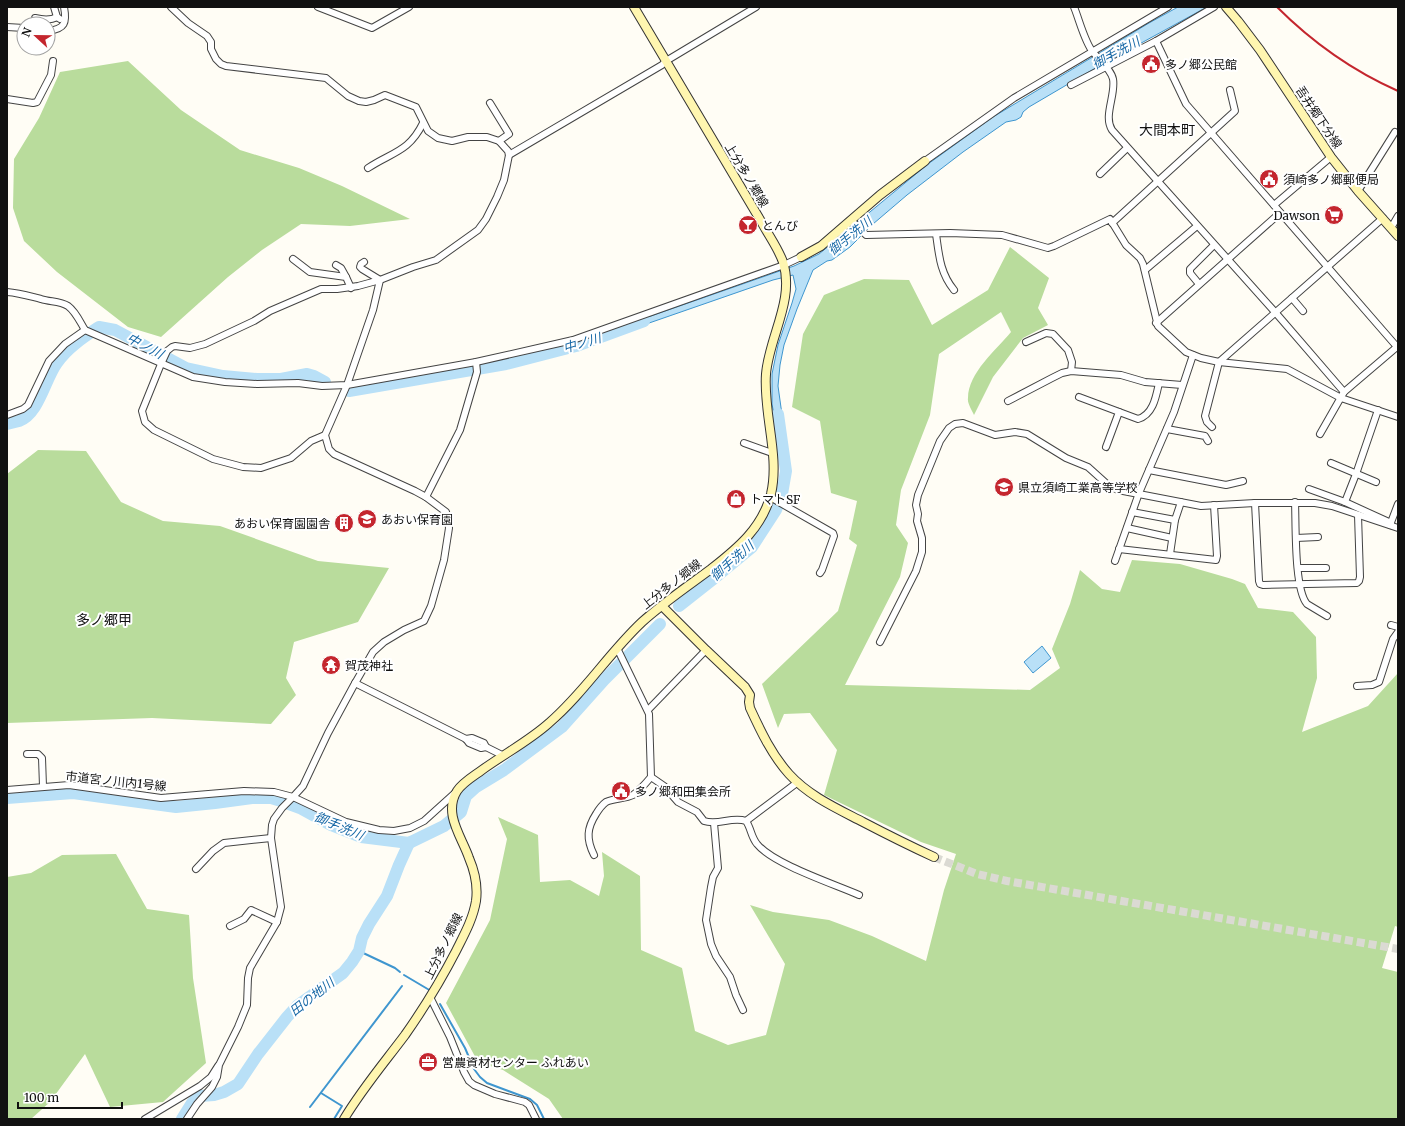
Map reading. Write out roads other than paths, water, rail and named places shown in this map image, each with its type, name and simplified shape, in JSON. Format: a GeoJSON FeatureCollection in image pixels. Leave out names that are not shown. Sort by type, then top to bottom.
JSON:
{"type":"FeatureCollection","features":[{"type":"Feature","properties":{"kind":"main road","name":"上分多ノ郷線"},"geometry":{"type":"LineString","coordinates":[[344,1119],[352,1105],[404,1036],[430,997],[464,935],[471,918],[476,900],[476,878],[469,858],[456,830],[453,818],[453,803],[458,790],[502,755],[546,726],[558,716],[619,652],[641,623],[740,546],[758,524],[773,498],[772,453],[766,402],[766,376],[768,360],[782,312],[785,288],[784,267],[779,253],[762,223],[634,7]]}},
{"type":"Feature","properties":{"kind":"main road","name":"吾井郷下分線"},"geometry":{"type":"LineString","coordinates":[[1226,7],[1238,20],[1260,50],[1331,157],[1358,191],[1398,236]]}},
{"type":"Feature","properties":{"kind":"main road"},"geometry":{"type":"LineString","coordinates":[[801,257],[820,246],[853,222],[880,195],[924,161]]}},
{"type":"Feature","properties":{"kind":"main road"},"geometry":{"type":"LineString","coordinates":[[662,606],[745,687],[750,694],[750,708],[771,749],[798,782],[812,794],[831,806],[934,857]]}},
{"type":"Feature","properties":{"kind":"street"},"geometry":{"type":"LineString","coordinates":[[54,7],[57,17],[61,20],[66,20]]}},
{"type":"Feature","properties":{"kind":"street"},"geometry":{"type":"LineString","coordinates":[[56,30],[61,27],[66,20],[64,7]]}},
{"type":"Feature","properties":{"kind":"street"},"geometry":{"type":"LineString","coordinates":[[171,7],[188,23],[207,36],[211,42],[211,49],[216,59],[221,64],[226,66],[326,78],[348,96],[359,101],[366,102],[385,95],[416,108],[428,131],[433,135],[452,141],[468,137],[488,137],[499,141],[508,150],[509,155],[506,175],[486,219],[478,230],[436,260],[380,280],[351,288],[322,289],[270,311],[254,321],[205,344],[190,348],[172,347],[163,360],[143,405],[142,411],[143,418],[154,430],[213,459],[243,467],[261,468],[291,458],[311,441],[325,435]]}},
{"type":"Feature","properties":{"kind":"street"},"geometry":{"type":"LineString","coordinates":[[318,7],[372,28],[409,7]]}},
{"type":"Feature","properties":{"kind":"street"},"geometry":{"type":"LineString","coordinates":[[509,155],[662,65],[666,60],[756,7]]}},
{"type":"Feature","properties":{"kind":"street"},"geometry":{"type":"LineString","coordinates":[[1074,7],[1094,53],[1112,76],[1113,80],[1109,126],[1127,148],[1275,312],[1342,395]]}},
{"type":"Feature","properties":{"kind":"street"},"geometry":{"type":"LineString","coordinates":[[924,161],[1014,98],[1094,53],[1146,19],[1168,7]]}},
{"type":"Feature","properties":{"kind":"street"},"geometry":{"type":"LineString","coordinates":[[1071,85],[1105,66],[1156,41],[1214,7]]}},
{"type":"Feature","properties":{"kind":"street"},"geometry":{"type":"LineString","coordinates":[[1156,41],[1184,100],[1280,213],[1398,347],[1342,395],[1320,434]]}},
{"type":"Feature","properties":{"kind":"street"},"geometry":{"type":"LineString","coordinates":[[7,99],[33,103],[37,102],[51,75],[53,61]]}},
{"type":"Feature","properties":{"kind":"street"},"geometry":{"type":"LineString","coordinates":[[1112,223],[1235,111],[1230,90]]}},
{"type":"Feature","properties":{"kind":"street"},"geometry":{"type":"LineString","coordinates":[[490,103],[509,134],[499,141]]}},
{"type":"Feature","properties":{"kind":"street"},"geometry":{"type":"LineString","coordinates":[[368,168],[407,146],[414,139],[423,123]]}},
{"type":"Feature","properties":{"kind":"street"},"geometry":{"type":"LineString","coordinates":[[1358,191],[1395,132]]}},
{"type":"Feature","properties":{"kind":"street"},"geometry":{"type":"LineString","coordinates":[[1100,174],[1127,148]]}},
{"type":"Feature","properties":{"kind":"street"},"geometry":{"type":"LineString","coordinates":[[1274,206],[1331,157]]}},
{"type":"Feature","properties":{"kind":"street"},"geometry":{"type":"LineString","coordinates":[[1156,323],[1280,213]]}},
{"type":"Feature","properties":{"kind":"street"},"geometry":{"type":"LineString","coordinates":[[1391,228],[1398,216]]}},
{"type":"Feature","properties":{"kind":"street"},"geometry":{"type":"LineString","coordinates":[[1212,427],[1206,420],[1205,416],[1219,362],[1383,218]]}},
{"type":"Feature","properties":{"kind":"street"},"geometry":{"type":"LineString","coordinates":[[853,222],[866,235],[1007,235],[1048,248],[1110,219],[1126,245],[1140,258],[1145,270],[1156,323],[1160,329],[1186,352],[1219,362],[1287,369],[1342,395],[1398,417]]}},
{"type":"Feature","properties":{"kind":"street"},"geometry":{"type":"LineString","coordinates":[[1145,270],[1197,226]]}},
{"type":"Feature","properties":{"kind":"street"},"geometry":{"type":"LineString","coordinates":[[936,234],[939,259],[944,275],[954,290]]}},
{"type":"Feature","properties":{"kind":"street"},"geometry":{"type":"LineString","coordinates":[[1199,284],[1190,273],[1190,269],[1214,245]]}},
{"type":"Feature","properties":{"kind":"street"},"geometry":{"type":"LineString","coordinates":[[7,292],[22,293],[69,306],[89,332],[142,354],[163,360],[193,377],[225,382],[257,384],[298,383],[322,386],[347,385],[476,366],[573,340],[784,267],[801,257]]}},
{"type":"Feature","properties":{"kind":"street"},"geometry":{"type":"LineString","coordinates":[[293,259],[310,272],[346,277]]}},
{"type":"Feature","properties":{"kind":"street"},"geometry":{"type":"LineString","coordinates":[[364,262],[360,267],[380,280]]}},
{"type":"Feature","properties":{"kind":"street"},"geometry":{"type":"LineString","coordinates":[[336,265],[341,268],[351,288]]}},
{"type":"Feature","properties":{"kind":"street"},"geometry":{"type":"LineString","coordinates":[[145,1119],[200,1086],[211,1077],[219,1065],[247,1005],[250,968],[277,922],[281,907],[272,838],[272,825],[274,819],[282,808],[303,786],[328,733],[355,683],[378,647],[404,630],[424,621],[432,606],[444,560],[449,528],[446,512],[426,497],[334,454],[329,450],[325,435],[347,385],[373,310],[380,280]]}},
{"type":"Feature","properties":{"kind":"street"},"geometry":{"type":"LineString","coordinates":[[1292,298],[1303,311]]}},
{"type":"Feature","properties":{"kind":"street"},"geometry":{"type":"LineString","coordinates":[[7,415],[23,409],[28,405],[49,361],[65,344],[89,332]]}},
{"type":"Feature","properties":{"kind":"street"},"geometry":{"type":"LineString","coordinates":[[1026,342],[1046,333],[1052,334],[1068,350],[1072,362],[1071,371]]}},
{"type":"Feature","properties":{"kind":"street"},"geometry":{"type":"LineString","coordinates":[[1115,561],[1139,493],[1167,429],[1193,355]]}},
{"type":"Feature","properties":{"kind":"street"},"geometry":{"type":"LineString","coordinates":[[426,497],[460,430],[476,366]]}},
{"type":"Feature","properties":{"kind":"street"},"geometry":{"type":"LineString","coordinates":[[1008,401],[1062,373],[1071,371],[1122,375],[1145,382],[1182,385]]}},
{"type":"Feature","properties":{"kind":"street"},"geometry":{"type":"LineString","coordinates":[[1079,397],[1138,419],[1144,416],[1153,405],[1158,383]]}},
{"type":"Feature","properties":{"kind":"street"},"geometry":{"type":"LineString","coordinates":[[1345,502],[1378,410]]}},
{"type":"Feature","properties":{"kind":"street"},"geometry":{"type":"LineString","coordinates":[[1106,447],[1119,412]]}},
{"type":"Feature","properties":{"kind":"street"},"geometry":{"type":"LineString","coordinates":[[880,642],[916,571],[922,552],[922,538],[917,520],[918,514],[916,505],[918,495],[940,441],[949,428],[955,424],[969,424],[995,435],[1015,432],[1027,434],[1066,458],[1088,467],[1112,488],[1118,490],[1201,506],[1214,504],[1315,503],[1328,505],[1398,528]]}},
{"type":"Feature","properties":{"kind":"street"},"geometry":{"type":"LineString","coordinates":[[1167,429],[1205,436],[1208,441]]}},
{"type":"Feature","properties":{"kind":"street"},"geometry":{"type":"LineString","coordinates":[[744,443],[772,453]]}},
{"type":"Feature","properties":{"kind":"street"},"geometry":{"type":"LineString","coordinates":[[1331,463],[1376,482]]}},
{"type":"Feature","properties":{"kind":"street"},"geometry":{"type":"LineString","coordinates":[[1149,470],[1226,485],[1243,481]]}},
{"type":"Feature","properties":{"kind":"street"},"geometry":{"type":"LineString","coordinates":[[1309,489],[1345,502],[1390,525]]}},
{"type":"Feature","properties":{"kind":"street"},"geometry":{"type":"LineString","coordinates":[[773,498],[833,533],[834,536],[820,573]]}},
{"type":"Feature","properties":{"kind":"street"},"geometry":{"type":"LineString","coordinates":[[1170,554],[1172,538],[1181,502]]}},
{"type":"Feature","properties":{"kind":"street"},"geometry":{"type":"LineString","coordinates":[[1296,502],[1298,568],[1304,601],[1327,616]]}},
{"type":"Feature","properties":{"kind":"street"},"geometry":{"type":"LineString","coordinates":[[1256,503],[1258,581],[1263,585],[1357,583],[1359,581],[1358,515]]}},
{"type":"Feature","properties":{"kind":"street"},"geometry":{"type":"LineString","coordinates":[[1120,549],[1216,560],[1214,504]]}},
{"type":"Feature","properties":{"kind":"street"},"geometry":{"type":"LineString","coordinates":[[1390,525],[1398,504]]}},
{"type":"Feature","properties":{"kind":"street"},"geometry":{"type":"LineString","coordinates":[[1132,512],[1176,520]]}},
{"type":"Feature","properties":{"kind":"street"},"geometry":{"type":"LineString","coordinates":[[1126,528],[1172,538]]}},
{"type":"Feature","properties":{"kind":"street"},"geometry":{"type":"LineString","coordinates":[[1296,538],[1318,537]]}},
{"type":"Feature","properties":{"kind":"street"},"geometry":{"type":"LineString","coordinates":[[1298,568],[1326,568]]}},
{"type":"Feature","properties":{"kind":"street"},"geometry":{"type":"LineString","coordinates":[[1391,624],[1398,627]]}},
{"type":"Feature","properties":{"kind":"street"},"geometry":{"type":"LineString","coordinates":[[1357,686],[1379,682],[1393,639],[1398,632]]}},
{"type":"Feature","properties":{"kind":"street"},"geometry":{"type":"LineString","coordinates":[[648,710],[706,650]]}},
{"type":"Feature","properties":{"kind":"street"},"geometry":{"type":"LineString","coordinates":[[594,855],[590,845],[588,831],[592,820],[599,809],[607,802],[632,795],[640,790],[651,777],[650,718],[648,710],[619,652]]}},
{"type":"Feature","properties":{"kind":"street"},"geometry":{"type":"LineString","coordinates":[[355,683],[466,739],[472,738],[484,743],[486,748],[502,755]]}},
{"type":"Feature","properties":{"kind":"street"},"geometry":{"type":"LineString","coordinates":[[27,754],[38,754],[42,758],[43,786]]}},
{"type":"Feature","properties":{"kind":"street"},"geometry":{"type":"LineString","coordinates":[[651,777],[664,786],[678,802],[697,812],[704,821],[714,823],[738,819],[746,821]]}},
{"type":"Feature","properties":{"kind":"street"},"geometry":{"type":"LineString","coordinates":[[746,821],[798,782]]}},
{"type":"Feature","properties":{"kind":"street","name":"市道宮ノ川内1号線"},"geometry":{"type":"LineString","coordinates":[[7,790],[69,785],[161,798],[244,791],[274,792],[346,822],[378,830],[394,831],[410,828],[424,821],[458,790]]}},
{"type":"Feature","properties":{"kind":"street"},"geometry":{"type":"LineString","coordinates":[[746,821],[757,844],[770,855],[792,866],[859,894]]}},
{"type":"Feature","properties":{"kind":"street"},"geometry":{"type":"LineString","coordinates":[[714,823],[718,868],[713,877],[706,920],[711,944],[716,956],[730,977],[743,1010]]}},
{"type":"Feature","properties":{"kind":"street"},"geometry":{"type":"LineString","coordinates":[[196,870],[213,851],[224,843],[272,838]]}},
{"type":"Feature","properties":{"kind":"street"},"geometry":{"type":"LineString","coordinates":[[230,926],[244,919],[251,910],[277,922]]}},
{"type":"Feature","properties":{"kind":"street"},"geometry":{"type":"LineString","coordinates":[[430,997],[450,1036],[469,1081],[474,1085],[495,1094],[525,1102],[529,1105],[536,1119]]}},
{"type":"Feature","properties":{"kind":"street"},"geometry":{"type":"LineString","coordinates":[[187,1119],[217,1077],[219,1065]]}},
{"type":"Feature","properties":{"kind":"water"},"geometry":{"type":"Polygon","coordinates":[[[1178,7],[1207,7],[1092,70],[1029,107],[1023,112],[1021,117],[1016,120],[1006,122],[963,152],[907,195],[873,224],[850,247],[832,260],[827,261],[813,270],[784,345],[780,365],[778,386],[784,429],[777,431],[772,404],[772,374],[778,345],[796,289],[793,275],[773,280],[629,330],[628,324],[794,266],[819,254],[928,164],[993,117],[1178,7]]]}},
{"type":"Feature","properties":{"kind":"water"},"geometry":{"type":"Polygon","coordinates":[[[1042,646],[1051,658],[1033,673],[1024,662],[1042,646]]]}},
{"type":"Feature","properties":{"kind":"waterway","name":"中ノ川"},"geometry":{"type":"LineString","coordinates":[[349,391],[506,364],[576,346],[644,321]]}},
{"type":"Feature","properties":{"kind":"waterway","name":"中ノ川"},"geometry":{"type":"LineString","coordinates":[[7,424],[19,421],[32,411],[37,404],[53,370],[61,358],[76,343],[99,327],[115,330],[186,368],[223,376],[257,379],[281,379],[307,374],[325,382]]}},
{"type":"Feature","properties":{"kind":"waterway","name":"御手洗川"},"geometry":{"type":"LineString","coordinates":[[679,606],[752,547],[776,510],[782,494],[786,471],[778,414]]}},
{"type":"Feature","properties":{"kind":"waterway","name":"御手洗川"},"geometry":{"type":"LineString","coordinates":[[7,798],[73,793],[176,807],[252,798],[271,798],[300,808],[331,825],[361,837],[409,843],[444,826],[461,812],[466,796],[476,787],[504,770],[562,727],[604,680],[660,624]]}},
{"type":"Feature","properties":{"kind":"waterway","name":"田の地川"},"geometry":{"type":"LineString","coordinates":[[182,1119],[192,1103],[200,1096],[214,1095],[224,1092],[238,1084],[258,1054],[297,1006],[343,973],[359,951],[362,938],[369,924],[387,896],[409,843]]}},
{"type":"Feature","properties":{"kind":"waterway"},"geometry":{"type":"LineString","coordinates":[[359,951],[395,968],[400,972]]}},
{"type":"Feature","properties":{"kind":"waterway"},"geometry":{"type":"LineString","coordinates":[[404,975],[431,991]]}},
{"type":"Feature","properties":{"kind":"waterway"},"geometry":{"type":"LineString","coordinates":[[310,1107],[402,986]]}},
{"type":"Feature","properties":{"kind":"waterway"},"geometry":{"type":"LineString","coordinates":[[440,1004],[465,1048],[474,1069],[480,1077],[487,1083],[530,1099],[537,1105],[544,1119]]}},
{"type":"Feature","properties":{"kind":"waterway"},"geometry":{"type":"LineString","coordinates":[[321,1093],[342,1106],[334,1119]]}},
{"type":"Feature","properties":{"kind":"tunnel"},"geometry":{"type":"LineString","coordinates":[[934,857],[977,874],[1007,881],[1398,949]]}},
{"type":"Feature","properties":{"kind":"railway"},"geometry":{"type":"LineString","coordinates":[[1277,7],[1304,32],[1334,55],[1349,65],[1398,91]]}},
{"type":"Feature","properties":{"kind":"place","name":"多ノ郷公民館"},"geometry":{"type":"Point","coordinates":[1151,64]}},
{"type":"Feature","properties":{"kind":"place","name":"須崎多ノ郷郵便局"},"geometry":{"type":"Point","coordinates":[1269,179]}},
{"type":"Feature","properties":{"kind":"place","name":"Dawson"},"geometry":{"type":"Point","coordinates":[1334,215]}},
{"type":"Feature","properties":{"kind":"place","name":"とんび"},"geometry":{"type":"Point","coordinates":[748,225]}},
{"type":"Feature","properties":{"kind":"place","name":"県立須崎工業高等学校"},"geometry":{"type":"Point","coordinates":[1004,487]}},
{"type":"Feature","properties":{"kind":"place","name":"トマトSF"},"geometry":{"type":"Point","coordinates":[736,499]}},
{"type":"Feature","properties":{"kind":"place","name":"あおい保育園"},"geometry":{"type":"Point","coordinates":[367,519]}},
{"type":"Feature","properties":{"kind":"place","name":"あおい保育園園舎"},"geometry":{"type":"Point","coordinates":[344,523]}},
{"type":"Feature","properties":{"kind":"place","name":"賀茂神社"},"geometry":{"type":"Point","coordinates":[331,665]}},
{"type":"Feature","properties":{"kind":"place","name":"多ノ郷和田集会所"},"geometry":{"type":"Point","coordinates":[621,791]}},
{"type":"Feature","properties":{"kind":"place","name":"営農資材センター ふれあい"},"geometry":{"type":"Point","coordinates":[428,1062]}},
{"type":"Feature","properties":{"kind":"district","name":"大間本町"},"geometry":{"type":"Point","coordinates":[1167,130]}},
{"type":"Feature","properties":{"kind":"district","name":"多ノ郷甲"},"geometry":{"type":"Point","coordinates":[104,620]}}]}
